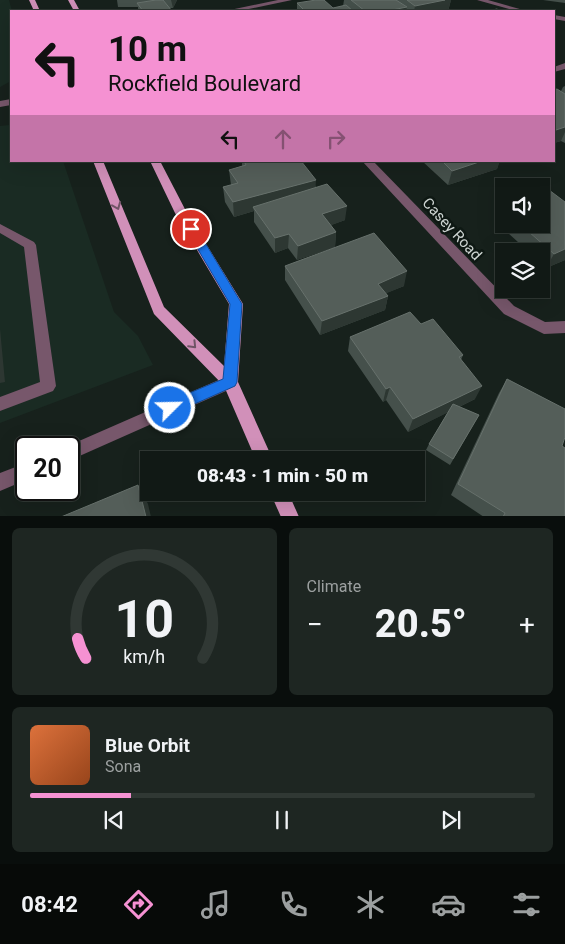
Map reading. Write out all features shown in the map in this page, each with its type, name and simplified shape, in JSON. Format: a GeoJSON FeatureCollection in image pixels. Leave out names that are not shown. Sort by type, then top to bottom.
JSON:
{"type":"FeatureCollection","features":[{"type":"Feature","properties":{"kind":"main road"},"geometry":{"type":"LineString","coordinates":[[98,162],[159,310],[230,382],[260,451]]}},
{"type":"Feature","properties":{"kind":"main road"},"geometry":{"type":"LineString","coordinates":[[156,162],[182,213],[236,304],[230,382]]}},
{"type":"Feature","properties":{"kind":"main road"},"geometry":{"type":"LineString","coordinates":[[283,501],[290,516]]}},
{"type":"Feature","properties":{"kind":"street"},"geometry":{"type":"LineString","coordinates":[[234,10],[288,0]]}},
{"type":"Feature","properties":{"kind":"street"},"geometry":{"type":"LineString","coordinates":[[480,0],[519,10]]}},
{"type":"Feature","properties":{"kind":"street","name":"Casey Road"},"geometry":{"type":"LineString","coordinates":[[368,162],[487,290],[509,310],[544,328],[565,328]]}},
{"type":"Feature","properties":{"kind":"street"},"geometry":{"type":"LineString","coordinates":[[0,228],[30,245],[48,386],[0,404]]}},
{"type":"Feature","properties":{"kind":"street"},"geometry":{"type":"LineString","coordinates":[[80,447],[230,382]]}},
{"type":"Feature","properties":{"kind":"street"},"geometry":{"type":"LineString","coordinates":[[0,482],[15,475]]}},
{"type":"Feature","properties":{"kind":"shaded area"},"geometry":{"type":"Polygon","coordinates":[[[0,0],[9,0],[12,10],[10,10],[10,82],[0,87],[0,0]]]}},
{"type":"Feature","properties":{"kind":"shaded area"},"geometry":{"type":"Polygon","coordinates":[[[10,125],[10,162],[63,162],[114,312],[138,336],[153,365],[0,423],[0,126],[10,125]]]}},
{"type":"Feature","properties":{"kind":"building"},"geometry":{"type":"Polygon","coordinates":[[[163,0],[171,10],[142,10],[137,3],[163,0]]]}},
{"type":"Feature","properties":{"kind":"building"},"geometry":{"type":"Polygon","coordinates":[[[324,0],[333,8],[346,5],[352,10],[304,10],[297,3],[324,0]]]}},
{"type":"Feature","properties":{"kind":"building"},"geometry":{"type":"Polygon","coordinates":[[[351,0],[396,0],[407,7],[392,10],[364,10],[351,0]]]}},
{"type":"Feature","properties":{"kind":"building"},"geometry":{"type":"Polygon","coordinates":[[[407,0],[445,0],[415,6],[407,0]]]}},
{"type":"Feature","properties":{"kind":"building"},"geometry":{"type":"Polygon","coordinates":[[[555,90],[565,94],[565,127],[556,130],[555,129],[555,90]]]}},
{"type":"Feature","properties":{"kind":"building"},"geometry":{"type":"Polygon","coordinates":[[[244,162],[302,162],[316,180],[233,202],[223,187],[238,183],[229,170],[246,165],[244,162]]]}},
{"type":"Feature","properties":{"kind":"building"},"geometry":{"type":"Polygon","coordinates":[[[443,162],[479,162],[452,171],[443,162]]]}},
{"type":"Feature","properties":{"kind":"building"},"geometry":{"type":"Polygon","coordinates":[[[327,184],[347,206],[322,214],[336,232],[298,246],[289,234],[275,238],[253,207],[327,184]]]}},
{"type":"Feature","properties":{"kind":"building"},"geometry":{"type":"Polygon","coordinates":[[[550,191],[565,202],[565,249],[554,254],[550,250],[550,243],[542,243],[530,233],[550,233],[550,191]]]}},
{"type":"Feature","properties":{"kind":"building"},"geometry":{"type":"Polygon","coordinates":[[[374,233],[407,271],[378,284],[388,296],[322,321],[285,266],[374,233]]]}},
{"type":"Feature","properties":{"kind":"building"},"geometry":{"type":"Polygon","coordinates":[[[410,312],[421,324],[433,319],[463,355],[459,357],[482,386],[413,419],[390,387],[386,389],[350,337],[410,312]]]}},
{"type":"Feature","properties":{"kind":"building"},"geometry":{"type":"Polygon","coordinates":[[[507,379],[565,409],[565,437],[562,446],[565,448],[565,516],[504,516],[505,513],[458,484],[507,379]]]}},
{"type":"Feature","properties":{"kind":"building"},"geometry":{"type":"Polygon","coordinates":[[[453,404],[479,415],[453,459],[429,444],[453,404]]]}},
{"type":"Feature","properties":{"kind":"building"},"geometry":{"type":"Polygon","coordinates":[[[138,485],[140,501],[142,501],[146,516],[63,516],[138,485]]]}},
{"type":"Feature","properties":{"kind":"route"},"geometry":{"type":"LineString","coordinates":[[170,408],[230,382],[236,304],[191,229]]}}]}
